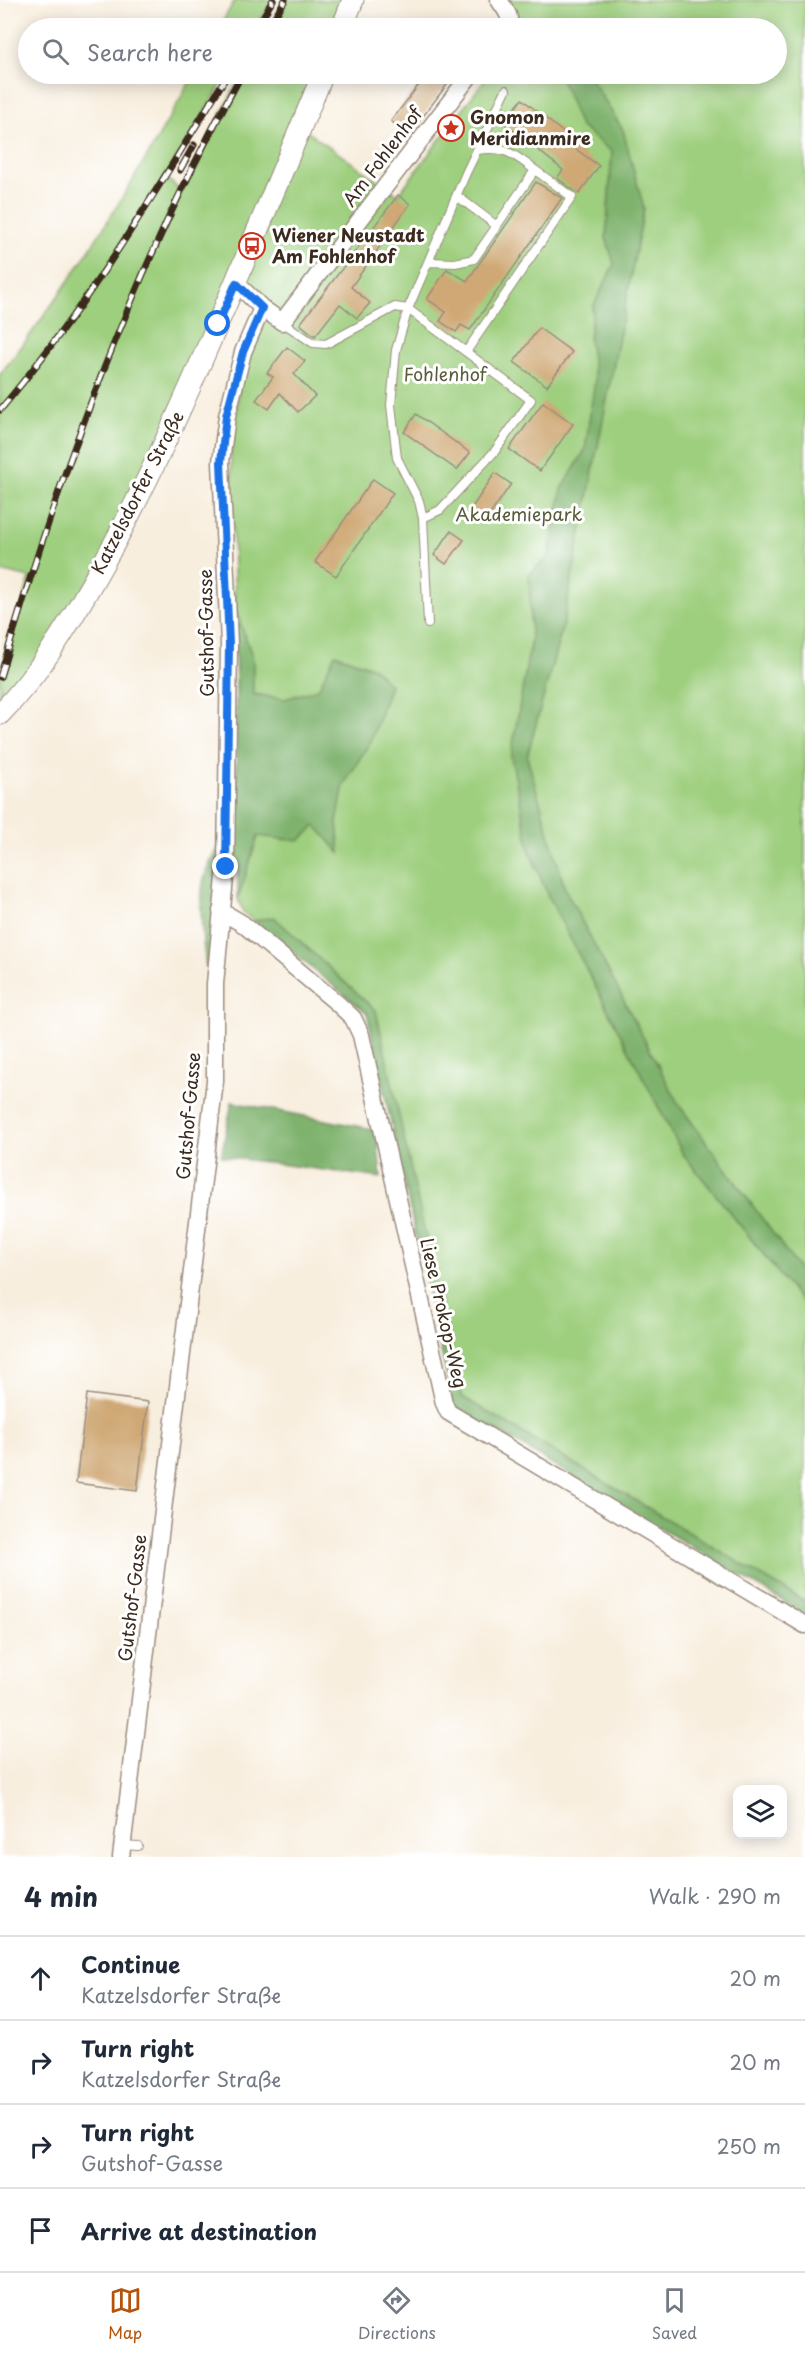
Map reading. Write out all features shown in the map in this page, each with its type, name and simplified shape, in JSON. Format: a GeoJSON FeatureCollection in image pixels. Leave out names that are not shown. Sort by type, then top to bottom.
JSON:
{"type":"FeatureCollection","features":[{"type":"Feature","properties":{"kind":"street"},"geometry":{"type":"LineString","coordinates":[[346,18],[354,0]]}},
{"type":"Feature","properties":{"kind":"street"},"geometry":{"type":"LineString","coordinates":[[499,0],[509,18]]}},
{"type":"Feature","properties":{"kind":"street","name":"Katzelsdorfer Straße"},"geometry":{"type":"LineString","coordinates":[[0,714],[20,693],[65,630],[124,528],[170,435],[319,84]]}},
{"type":"Feature","properties":{"kind":"street","name":"Am Fohlenhof"},"geometry":{"type":"LineString","coordinates":[[282,322],[463,84]]}},
{"type":"Feature","properties":{"kind":"street"},"geometry":{"type":"LineString","coordinates":[[236,283],[262,308],[282,322]]}},
{"type":"Feature","properties":{"kind":"street","name":"Gutshof-Gasse"},"geometry":{"type":"LineString","coordinates":[[127,1850],[215,1081],[215,984],[226,867],[229,644],[221,462],[226,416],[243,352],[262,308]]}},
{"type":"Feature","properties":{"kind":"street","name":"Liese Prokop-Weg"},"geometry":{"type":"LineString","coordinates":[[221,911],[243,924],[337,1003],[353,1018],[361,1035],[448,1413],[805,1625]]}},
{"type":"Feature","properties":{"kind":"lane"},"geometry":{"type":"LineString","coordinates":[[428,624],[423,518],[419,501],[397,458],[392,405],[396,350],[408,309],[477,150],[506,90]]}},
{"type":"Feature","properties":{"kind":"lane"},"geometry":{"type":"LineString","coordinates":[[466,352],[572,197],[509,151],[492,148],[477,150]]}},
{"type":"Feature","properties":{"kind":"lane"},"geometry":{"type":"LineString","coordinates":[[429,262],[455,263],[474,259],[536,170]]}},
{"type":"Feature","properties":{"kind":"lane"},"geometry":{"type":"LineString","coordinates":[[457,196],[497,226]]}},
{"type":"Feature","properties":{"kind":"lane"},"geometry":{"type":"LineString","coordinates":[[282,322],[313,343],[326,344],[395,307],[408,309],[531,400],[495,451],[440,510],[423,518]]}},
{"type":"Feature","properties":{"kind":"green space"},"geometry":{"type":"Polygon","coordinates":[[[235,0],[273,0],[261,18],[225,18],[235,0]]]}},
{"type":"Feature","properties":{"kind":"green space"},"geometry":{"type":"Polygon","coordinates":[[[285,0],[353,0],[345,18],[274,18],[285,0]]]}},
{"type":"Feature","properties":{"kind":"green space","name":"Akademiepark"},"geometry":{"type":"Polygon","coordinates":[[[499,0],[805,0],[805,1614],[453,1405],[367,1013],[243,912],[238,899],[231,453],[243,352],[262,308],[237,283],[125,528],[0,714],[0,677],[30,578],[0,571],[0,374],[37,326],[112,215],[188,84],[222,84],[165,177],[181,191],[237,84],[319,84],[301,127],[398,195],[481,84],[787,84],[787,18],[512,18],[499,0]]]}},
{"type":"Feature","properties":{"kind":"green space"},"geometry":{"type":"Polygon","coordinates":[[[563,84],[594,84],[623,130],[644,209],[563,625],[527,757],[565,889],[679,1105],[805,1277],[805,1304],[683,1154],[548,896],[530,852],[511,756],[531,639],[529,574],[549,557],[562,489],[585,450],[595,380],[589,339],[593,307],[614,264],[606,238],[612,152],[580,126],[563,84]]]}},
{"type":"Feature","properties":{"kind":"green space"},"geometry":{"type":"Polygon","coordinates":[[[235,608],[253,659],[253,694],[285,699],[318,689],[335,654],[374,668],[390,685],[371,741],[344,784],[337,822],[340,853],[316,826],[299,841],[258,836],[238,899],[235,608]]]}},
{"type":"Feature","properties":{"kind":"green space"},"geometry":{"type":"Polygon","coordinates":[[[220,847],[211,967],[206,966],[201,920],[202,888],[211,859],[220,847]]]}},
{"type":"Feature","properties":{"kind":"green space"},"geometry":{"type":"Polygon","coordinates":[[[274,917],[376,1011],[461,1396],[805,1602],[805,1614],[453,1405],[367,1013],[254,921],[274,917]]]}},
{"type":"Feature","properties":{"kind":"green space"},"geometry":{"type":"Polygon","coordinates":[[[232,1102],[372,1129],[378,1143],[381,1178],[221,1156],[232,1102]]]}},
{"type":"Feature","properties":{"kind":"building"},"geometry":{"type":"Polygon","coordinates":[[[419,84],[447,84],[409,135],[391,121],[419,84]]]}},
{"type":"Feature","properties":{"kind":"building"},"geometry":{"type":"Polygon","coordinates":[[[522,99],[570,138],[566,142],[599,166],[579,194],[557,178],[563,170],[504,123],[522,99]]]}},
{"type":"Feature","properties":{"kind":"building"},"geometry":{"type":"Polygon","coordinates":[[[536,182],[562,198],[470,330],[461,325],[456,332],[440,321],[446,312],[427,299],[447,269],[467,281],[536,182]]]}},
{"type":"Feature","properties":{"kind":"building"},"geometry":{"type":"Polygon","coordinates":[[[398,195],[410,204],[351,287],[370,303],[357,318],[340,304],[315,336],[300,324],[398,195]]]}},
{"type":"Feature","properties":{"kind":"building"},"geometry":{"type":"Polygon","coordinates":[[[539,328],[572,352],[547,386],[514,362],[539,328]]]}},
{"type":"Feature","properties":{"kind":"building"},"geometry":{"type":"Polygon","coordinates":[[[287,347],[305,361],[294,374],[315,396],[298,412],[280,393],[269,409],[256,400],[273,377],[267,373],[287,347]]]}},
{"type":"Feature","properties":{"kind":"building"},"geometry":{"type":"Polygon","coordinates":[[[543,402],[573,424],[540,471],[509,449],[543,402]]]}},
{"type":"Feature","properties":{"kind":"building"},"geometry":{"type":"Polygon","coordinates":[[[416,414],[470,453],[457,470],[404,432],[416,414]]]}},
{"type":"Feature","properties":{"kind":"building"},"geometry":{"type":"Polygon","coordinates":[[[495,473],[511,484],[485,522],[469,512],[495,473]]]}},
{"type":"Feature","properties":{"kind":"building"},"geometry":{"type":"Polygon","coordinates":[[[373,479],[393,493],[336,576],[315,562],[373,479]]]}},
{"type":"Feature","properties":{"kind":"building"},"geometry":{"type":"Polygon","coordinates":[[[451,531],[464,540],[446,564],[434,555],[451,531]]]}},
{"type":"Feature","properties":{"kind":"building"},"geometry":{"type":"Polygon","coordinates":[[[87,1394],[148,1402],[137,1491],[76,1483],[87,1394]]]}},
{"type":"Feature","properties":{"kind":"railway"},"geometry":{"type":"LineString","coordinates":[[262,18],[273,0]]}},
{"type":"Feature","properties":{"kind":"railway"},"geometry":{"type":"LineString","coordinates":[[274,18],[285,0]]}},
{"type":"Feature","properties":{"kind":"railway"},"geometry":{"type":"LineString","coordinates":[[0,410],[63,330],[92,288],[222,84]]}},
{"type":"Feature","properties":{"kind":"railway"},"geometry":{"type":"LineString","coordinates":[[0,677],[49,522],[104,368],[168,219],[237,84]]}},
{"type":"Feature","properties":{"kind":"railway"},"geometry":{"type":"LineString","coordinates":[[180,170],[194,145]]}},
{"type":"Feature","properties":{"kind":"place","name":"Gnomon Meridianmire"},"geometry":{"type":"Point","coordinates":[451,128]}},
{"type":"Feature","properties":{"kind":"place","name":"Wiener Neustadt Am Fohlenhof"},"geometry":{"type":"Point","coordinates":[252,246]}},
{"type":"Feature","properties":{"kind":"route"},"geometry":{"type":"LineString","coordinates":[[218,324],[236,283],[262,308],[243,352],[226,416],[221,462],[229,644],[226,867]]}},
{"type":"Feature","properties":{"kind":"park label","name":"Fohlenhof"},"geometry":{"type":"Point","coordinates":[445,375]}}]}
